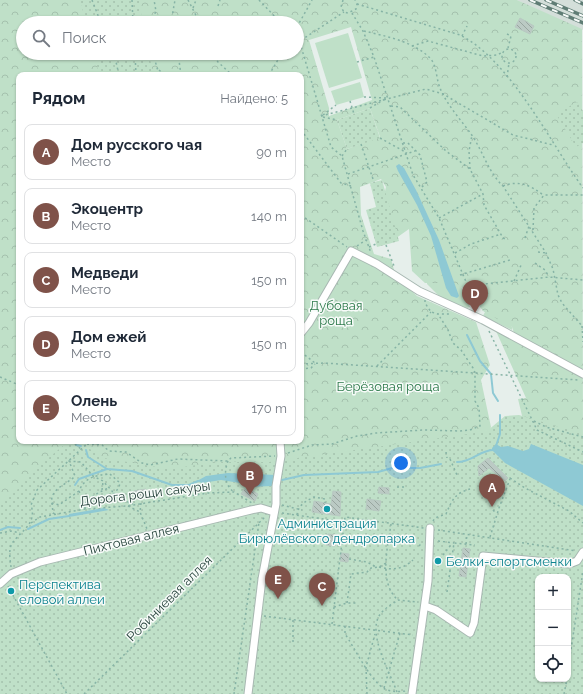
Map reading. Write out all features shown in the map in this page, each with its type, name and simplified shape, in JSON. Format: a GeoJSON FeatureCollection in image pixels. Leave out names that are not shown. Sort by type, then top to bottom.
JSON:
{"type":"FeatureCollection","features":[{"type":"Feature","properties":{"kind":"lane"},"geometry":{"type":"LineString","coordinates":[[304,329],[351,251],[426,294],[483,320],[583,374]]}},
{"type":"Feature","properties":{"kind":"lane"},"geometry":{"type":"LineString","coordinates":[[248,694],[262,579],[275,508],[276,486],[281,456],[280,444]]}},
{"type":"Feature","properties":{"kind":"lane"},"geometry":{"type":"LineString","coordinates":[[261,508],[275,508]]}},
{"type":"Feature","properties":{"kind":"lane"},"geometry":{"type":"LineString","coordinates":[[261,508],[273,523]]}},
{"type":"Feature","properties":{"kind":"lane","name":"Пихтовая аллея"},"geometry":{"type":"LineString","coordinates":[[2,582],[11,574],[20,569],[40,562],[261,508]]}},
{"type":"Feature","properties":{"kind":"lane"},"geometry":{"type":"LineString","coordinates":[[410,692],[417,636],[425,604],[428,581],[430,528]]}},
{"type":"Feature","properties":{"kind":"lane"},"geometry":{"type":"LineString","coordinates":[[425,604],[470,633],[474,623],[483,556],[569,564],[577,561],[583,552]]}},
{"type":"Feature","properties":{"kind":"path"},"geometry":{"type":"LineString","coordinates":[[92,0],[98,16]]}},
{"type":"Feature","properties":{"kind":"path"},"geometry":{"type":"LineString","coordinates":[[132,0],[133,16]]}},
{"type":"Feature","properties":{"kind":"path"},"geometry":{"type":"LineString","coordinates":[[154,0],[156,11],[154,16]]}},
{"type":"Feature","properties":{"kind":"path"},"geometry":{"type":"LineString","coordinates":[[172,16],[175,0]]}},
{"type":"Feature","properties":{"kind":"path"},"geometry":{"type":"LineString","coordinates":[[188,0],[197,16]]}},
{"type":"Feature","properties":{"kind":"path"},"geometry":{"type":"LineString","coordinates":[[193,8],[196,0]]}},
{"type":"Feature","properties":{"kind":"path"},"geometry":{"type":"LineString","coordinates":[[218,6],[220,0]]}},
{"type":"Feature","properties":{"kind":"path"},"geometry":{"type":"LineString","coordinates":[[259,0],[274,16]]}},
{"type":"Feature","properties":{"kind":"path"},"geometry":{"type":"LineString","coordinates":[[303,16],[312,0]]}},
{"type":"Feature","properties":{"kind":"path"},"geometry":{"type":"LineString","coordinates":[[342,0],[341,7],[344,12]]}},
{"type":"Feature","properties":{"kind":"path"},"geometry":{"type":"LineString","coordinates":[[352,13],[356,9],[357,4],[355,0]]}},
{"type":"Feature","properties":{"kind":"path"},"geometry":{"type":"LineString","coordinates":[[357,4],[462,36],[473,42],[500,67],[508,77],[583,188]]}},
{"type":"Feature","properties":{"kind":"path"},"geometry":{"type":"LineString","coordinates":[[304,38],[344,12],[352,13]]}},
{"type":"Feature","properties":{"kind":"path"},"geometry":{"type":"LineString","coordinates":[[352,13],[363,31],[374,57],[414,175],[439,218],[466,286],[534,421],[537,430],[583,452]]}},
{"type":"Feature","properties":{"kind":"path"},"geometry":{"type":"LineString","coordinates":[[462,36],[467,26]]}},
{"type":"Feature","properties":{"kind":"path"},"geometry":{"type":"LineString","coordinates":[[363,31],[394,39],[412,46],[428,56],[432,62],[443,94],[472,135],[495,179],[503,186],[546,253],[558,295],[562,303],[582,326],[583,342]]}},
{"type":"Feature","properties":{"kind":"path"},"geometry":{"type":"LineString","coordinates":[[412,46],[428,41],[488,56],[503,52],[508,48],[511,36],[507,34]]}},
{"type":"Feature","properties":{"kind":"path"},"geometry":{"type":"LineString","coordinates":[[503,52],[502,57],[505,61],[510,62],[515,60],[516,55],[514,50],[508,48]]}},
{"type":"Feature","properties":{"kind":"path"},"geometry":{"type":"LineString","coordinates":[[304,55],[331,147],[342,156],[366,240],[376,264]]}},
{"type":"Feature","properties":{"kind":"path"},"geometry":{"type":"LineString","coordinates":[[357,62],[374,57]]}},
{"type":"Feature","properties":{"kind":"path"},"geometry":{"type":"LineString","coordinates":[[116,60],[118,72]]}},
{"type":"Feature","properties":{"kind":"path"},"geometry":{"type":"LineString","coordinates":[[135,60],[136,72]]}},
{"type":"Feature","properties":{"kind":"path"},"geometry":{"type":"LineString","coordinates":[[155,60],[158,72]]}},
{"type":"Feature","properties":{"kind":"path"},"geometry":{"type":"LineString","coordinates":[[179,60],[180,72]]}},
{"type":"Feature","properties":{"kind":"path"},"geometry":{"type":"LineString","coordinates":[[216,60],[229,72]]}},
{"type":"Feature","properties":{"kind":"path"},"geometry":{"type":"LineString","coordinates":[[271,72],[278,60]]}},
{"type":"Feature","properties":{"kind":"path"},"geometry":{"type":"LineString","coordinates":[[508,77],[510,62]]}},
{"type":"Feature","properties":{"kind":"path"},"geometry":{"type":"LineString","coordinates":[[158,69],[162,72]]}},
{"type":"Feature","properties":{"kind":"path"},"geometry":{"type":"LineString","coordinates":[[321,116],[426,89],[443,94],[513,136],[553,145]]}},
{"type":"Feature","properties":{"kind":"path"},"geometry":{"type":"LineString","coordinates":[[364,96],[388,98]]}},
{"type":"Feature","properties":{"kind":"path"},"geometry":{"type":"LineString","coordinates":[[370,108],[388,98]]}},
{"type":"Feature","properties":{"kind":"path"},"geometry":{"type":"LineString","coordinates":[[350,101],[354,114]]}},
{"type":"Feature","properties":{"kind":"path"},"geometry":{"type":"LineString","coordinates":[[321,116],[336,105]]}},
{"type":"Feature","properties":{"kind":"path"},"geometry":{"type":"LineString","coordinates":[[391,106],[400,107],[446,151],[470,169]]}},
{"type":"Feature","properties":{"kind":"path"},"geometry":{"type":"LineString","coordinates":[[321,116],[336,120]]}},
{"type":"Feature","properties":{"kind":"path"},"geometry":{"type":"LineString","coordinates":[[304,134],[341,183],[351,186]]}},
{"type":"Feature","properties":{"kind":"path"},"geometry":{"type":"LineString","coordinates":[[472,135],[469,151],[470,169],[483,194],[484,205],[503,238],[507,240]]}},
{"type":"Feature","properties":{"kind":"path"},"geometry":{"type":"LineString","coordinates":[[380,138],[407,153]]}},
{"type":"Feature","properties":{"kind":"path"},"geometry":{"type":"LineString","coordinates":[[403,143],[408,143],[420,155],[420,162],[427,182],[422,187]]}},
{"type":"Feature","properties":{"kind":"path"},"geometry":{"type":"LineString","coordinates":[[361,144],[374,182]]}},
{"type":"Feature","properties":{"kind":"path"},"geometry":{"type":"LineString","coordinates":[[342,156],[347,149]]}},
{"type":"Feature","properties":{"kind":"path"},"geometry":{"type":"LineString","coordinates":[[348,174],[415,151]]}},
{"type":"Feature","properties":{"kind":"path"},"geometry":{"type":"LineString","coordinates":[[503,186],[511,183],[524,183],[544,195],[583,195]]}},
{"type":"Feature","properties":{"kind":"path"},"geometry":{"type":"LineString","coordinates":[[439,218],[483,194]]}},
{"type":"Feature","properties":{"kind":"path"},"geometry":{"type":"LineString","coordinates":[[533,231],[534,208],[544,195]]}},
{"type":"Feature","properties":{"kind":"path"},"geometry":{"type":"LineString","coordinates":[[304,217],[344,244],[351,251],[366,240]]}},
{"type":"Feature","properties":{"kind":"path"},"geometry":{"type":"LineString","coordinates":[[525,238],[529,225]]}},
{"type":"Feature","properties":{"kind":"path"},"geometry":{"type":"LineString","coordinates":[[454,253],[471,244],[501,234]]}},
{"type":"Feature","properties":{"kind":"path"},"geometry":{"type":"LineString","coordinates":[[369,247],[376,244]]}},
{"type":"Feature","properties":{"kind":"path"},"geometry":{"type":"LineString","coordinates":[[386,245],[398,277]]}},
{"type":"Feature","properties":{"kind":"path"},"geometry":{"type":"LineString","coordinates":[[538,252],[546,253]]}},
{"type":"Feature","properties":{"kind":"path"},"geometry":{"type":"LineString","coordinates":[[461,274],[510,260]]}},
{"type":"Feature","properties":{"kind":"path"},"geometry":{"type":"LineString","coordinates":[[514,282],[522,263]]}},
{"type":"Feature","properties":{"kind":"path"},"geometry":{"type":"LineString","coordinates":[[535,263],[545,270],[549,277]]}},
{"type":"Feature","properties":{"kind":"path"},"geometry":{"type":"LineString","coordinates":[[466,286],[549,277],[583,280]]}},
{"type":"Feature","properties":{"kind":"path"},"geometry":{"type":"LineString","coordinates":[[261,508],[234,492],[228,485],[224,470],[231,458],[281,456],[312,445],[332,444],[357,436],[376,433],[424,430],[460,431],[477,428],[480,426],[479,408],[475,401],[475,373],[461,350],[453,343],[448,330],[438,314],[431,312],[425,303],[426,294]]}},
{"type":"Feature","properties":{"kind":"path"},"geometry":{"type":"LineString","coordinates":[[377,367],[431,312]]}},
{"type":"Feature","properties":{"kind":"path"},"geometry":{"type":"LineString","coordinates":[[304,354],[315,363]]}},
{"type":"Feature","properties":{"kind":"path"},"geometry":{"type":"LineString","coordinates":[[304,369],[311,368],[315,363]]}},
{"type":"Feature","properties":{"kind":"path"},"geometry":{"type":"LineString","coordinates":[[304,364],[315,363],[583,380]]}},
{"type":"Feature","properties":{"kind":"path"},"geometry":{"type":"LineString","coordinates":[[0,377],[16,384]]}},
{"type":"Feature","properties":{"kind":"path"},"geometry":{"type":"LineString","coordinates":[[534,421],[546,427],[583,437]]}},
{"type":"Feature","properties":{"kind":"path"},"geometry":{"type":"LineString","coordinates":[[74,444],[81,450]]}},
{"type":"Feature","properties":{"kind":"path"},"geometry":{"type":"LineString","coordinates":[[30,524],[32,510],[31,505],[37,490],[87,444],[102,445],[109,451],[126,452],[142,463],[150,465],[178,459],[228,461]]}},
{"type":"Feature","properties":{"kind":"path"},"geometry":{"type":"LineString","coordinates":[[446,452],[447,458]]}},
{"type":"Feature","properties":{"kind":"path"},"geometry":{"type":"LineString","coordinates":[[450,459],[457,475]]}},
{"type":"Feature","properties":{"kind":"path"},"geometry":{"type":"LineString","coordinates":[[69,461],[81,462],[93,476],[103,481],[110,488],[115,497],[133,504]]}},
{"type":"Feature","properties":{"kind":"path"},"geometry":{"type":"LineString","coordinates":[[55,514],[53,513],[51,499],[54,492],[75,476],[69,461]]}},
{"type":"Feature","properties":{"kind":"path"},"geometry":{"type":"LineString","coordinates":[[110,474],[111,470]]}},
{"type":"Feature","properties":{"kind":"path"},"geometry":{"type":"LineString","coordinates":[[52,503],[59,505],[70,500],[86,481],[93,476],[110,474],[120,483],[119,489],[113,494],[96,502],[87,501],[81,497],[79,491]]}},
{"type":"Feature","properties":{"kind":"path"},"geometry":{"type":"LineString","coordinates":[[490,537],[510,479],[569,511],[583,523]]}},
{"type":"Feature","properties":{"kind":"path"},"geometry":{"type":"LineString","coordinates":[[102,490],[103,481]]}},
{"type":"Feature","properties":{"kind":"path"},"geometry":{"type":"LineString","coordinates":[[397,487],[406,487]]}},
{"type":"Feature","properties":{"kind":"path"},"geometry":{"type":"LineString","coordinates":[[84,509],[87,501],[102,490],[110,488]]}},
{"type":"Feature","properties":{"kind":"path"},"geometry":{"type":"LineString","coordinates":[[430,528],[435,518],[446,514],[452,500],[459,492],[470,489]]}},
{"type":"Feature","properties":{"kind":"path","name":"Дорога рощи сакуры"},"geometry":{"type":"LineString","coordinates":[[11,569],[10,550],[13,542],[36,518],[84,509],[127,506],[142,502],[208,493],[234,492]]}},
{"type":"Feature","properties":{"kind":"path"},"geometry":{"type":"LineString","coordinates":[[297,515],[298,509],[303,503],[314,497],[325,499],[325,503]]}},
{"type":"Feature","properties":{"kind":"path"},"geometry":{"type":"LineString","coordinates":[[142,498],[140,512],[150,534]]}},
{"type":"Feature","properties":{"kind":"path"},"geometry":{"type":"LineString","coordinates":[[127,506],[140,512]]}},
{"type":"Feature","properties":{"kind":"path"},"geometry":{"type":"LineString","coordinates":[[275,508],[302,510]]}},
{"type":"Feature","properties":{"kind":"path"},"geometry":{"type":"LineString","coordinates":[[283,513],[344,522]]}},
{"type":"Feature","properties":{"kind":"path","name":"Робиниевая аллея"},"geometry":{"type":"LineString","coordinates":[[84,694],[266,516]]}},
{"type":"Feature","properties":{"kind":"path"},"geometry":{"type":"LineString","coordinates":[[332,624],[345,517],[430,528],[583,552]]}},
{"type":"Feature","properties":{"kind":"path"},"geometry":{"type":"LineString","coordinates":[[234,694],[259,522]]}},
{"type":"Feature","properties":{"kind":"path"},"geometry":{"type":"LineString","coordinates":[[391,523],[386,563],[387,579],[393,596],[398,600],[425,604]]}},
{"type":"Feature","properties":{"kind":"path"},"geometry":{"type":"LineString","coordinates":[[0,533],[12,531],[20,533]]}},
{"type":"Feature","properties":{"kind":"path"},"geometry":{"type":"LineString","coordinates":[[466,544],[467,534]]}},
{"type":"Feature","properties":{"kind":"path"},"geometry":{"type":"LineString","coordinates":[[438,541],[475,545]]}},
{"type":"Feature","properties":{"kind":"path"},"geometry":{"type":"LineString","coordinates":[[447,592],[454,543]]}},
{"type":"Feature","properties":{"kind":"path"},"geometry":{"type":"LineString","coordinates":[[440,559],[450,546],[454,546]]}},
{"type":"Feature","properties":{"kind":"path"},"geometry":{"type":"LineString","coordinates":[[349,558],[367,562],[376,567]]}},
{"type":"Feature","properties":{"kind":"path"},"geometry":{"type":"LineString","coordinates":[[347,603],[351,574],[367,572],[371,568],[376,567],[387,570],[407,566],[413,560]]}},
{"type":"Feature","properties":{"kind":"path"},"geometry":{"type":"LineString","coordinates":[[379,567],[386,563]]}},
{"type":"Feature","properties":{"kind":"path"},"geometry":{"type":"LineString","coordinates":[[571,649],[583,571]]}},
{"type":"Feature","properties":{"kind":"path"},"geometry":{"type":"LineString","coordinates":[[2,582],[67,694]]}},
{"type":"Feature","properties":{"kind":"path"},"geometry":{"type":"LineString","coordinates":[[397,692],[375,637],[378,617],[385,609],[398,600]]}},
{"type":"Feature","properties":{"kind":"path"},"geometry":{"type":"LineString","coordinates":[[334,607],[347,603],[356,603]]}},
{"type":"Feature","properties":{"kind":"path"},"geometry":{"type":"LineString","coordinates":[[268,616],[417,636]]}},
{"type":"Feature","properties":{"kind":"path"},"geometry":{"type":"LineString","coordinates":[[293,620],[293,643]]}},
{"type":"Feature","properties":{"kind":"path"},"geometry":{"type":"LineString","coordinates":[[345,626],[345,634],[366,667],[384,688],[397,692],[410,692]]}},
{"type":"Feature","properties":{"kind":"path"},"geometry":{"type":"LineString","coordinates":[[367,694],[366,667],[376,630]]}},
{"type":"Feature","properties":{"kind":"path"},"geometry":{"type":"LineString","coordinates":[[384,688],[400,633]]}},
{"type":"Feature","properties":{"kind":"path"},"geometry":{"type":"LineString","coordinates":[[564,694],[566,682]]}},
{"type":"Feature","properties":{"kind":"shaded area"},"geometry":{"type":"Polygon","coordinates":[[[517,0],[583,0],[583,30],[551,16],[517,0]]]}},
{"type":"Feature","properties":{"kind":"green space"},"geometry":{"type":"Polygon","coordinates":[[[0,0],[517,0],[582,29],[583,446],[524,424],[518,399],[526,398],[496,331],[517,342],[512,327],[483,311],[472,296],[456,283],[425,283],[412,271],[409,229],[392,241],[382,204],[386,187],[381,179],[360,187],[361,215],[374,254],[391,259],[396,277],[417,296],[476,322],[490,365],[481,380],[491,427],[484,447],[507,476],[507,481],[570,518],[583,531],[583,694],[476,694],[474,665],[476,646],[535,655],[535,682],[571,682],[571,629],[581,560],[503,548],[501,557],[480,555],[467,648],[431,644],[428,664],[432,665],[428,694],[398,694],[397,684],[404,637],[325,626],[343,488],[286,482],[276,500],[250,503],[261,524],[253,542],[232,694],[0,694],[0,0]],[[351,27],[309,40],[329,108],[329,116],[372,100],[351,27]],[[370,108],[337,120],[347,149],[380,137],[370,108]],[[111,470],[82,480],[61,507],[63,514],[66,516],[120,508],[138,518],[146,518],[138,489],[111,470]],[[464,490],[440,499],[438,504],[427,507],[419,516],[428,521],[434,522],[461,523],[459,512],[469,506],[464,490]],[[357,581],[353,583],[351,595],[353,599],[368,597],[368,589],[365,585],[357,581]]]}},
{"type":"Feature","properties":{"kind":"green space"},"geometry":{"type":"Polygon","coordinates":[[[80,0],[140,0],[141,16],[84,16],[80,0]]]}},
{"type":"Feature","properties":{"kind":"green space"},"geometry":{"type":"Polygon","coordinates":[[[348,33],[362,78],[329,88],[315,43],[348,33]]]}},
{"type":"Feature","properties":{"kind":"green space"},"geometry":{"type":"Polygon","coordinates":[[[96,60],[150,60],[152,72],[98,72],[96,60]]]}},
{"type":"Feature","properties":{"kind":"green space"},"geometry":{"type":"Polygon","coordinates":[[[360,82],[364,97],[336,105],[331,91],[360,82]]]}},
{"type":"Feature","properties":{"kind":"green space"},"geometry":{"type":"Polygon","coordinates":[[[577,102],[583,111],[583,143],[576,147],[556,114],[577,102]]]}},
{"type":"Feature","properties":{"kind":"green space"},"geometry":{"type":"Polygon","coordinates":[[[370,108],[380,138],[347,149],[337,120],[370,108]]]}},
{"type":"Feature","properties":{"kind":"green space"},"geometry":{"type":"Polygon","coordinates":[[[382,180],[399,241],[377,247],[366,210],[376,207],[370,183],[382,180]]]}},
{"type":"Feature","properties":{"kind":"green space"},"geometry":{"type":"Polygon","coordinates":[[[457,277],[470,307],[467,308],[440,297],[427,284],[427,280],[457,277]]]}},
{"type":"Feature","properties":{"kind":"green space"},"geometry":{"type":"Polygon","coordinates":[[[480,298],[512,327],[512,330],[483,316],[485,312],[476,301],[480,298]]]}},
{"type":"Feature","properties":{"kind":"green space"},"geometry":{"type":"Polygon","coordinates":[[[519,415],[583,434],[583,694],[0,694],[0,504],[17,490],[30,473],[65,444],[82,444],[104,458],[169,469],[217,462],[269,462],[487,431],[505,416],[519,415]]]}},
{"type":"Feature","properties":{"kind":"water"},"geometry":{"type":"Polygon","coordinates":[[[399,164],[404,168],[416,190],[439,240],[459,296],[457,298],[451,296],[446,288],[431,236],[417,205],[398,171],[396,166],[399,164]]]}},
{"type":"Feature","properties":{"kind":"water"},"geometry":{"type":"Polygon","coordinates":[[[496,444],[501,447],[508,446],[523,451],[529,449],[531,444],[583,465],[583,506],[505,463],[492,450],[496,444]]]}},
{"type":"Feature","properties":{"kind":"water"},"geometry":{"type":"Polygon","coordinates":[[[228,473],[275,475],[275,483],[272,486],[250,487],[240,483],[221,480],[202,483],[197,481],[206,476],[228,473]]]}},
{"type":"Feature","properties":{"kind":"water"},"geometry":{"type":"Polygon","coordinates":[[[104,508],[109,510],[69,517],[69,514],[104,508]]]}},
{"type":"Feature","properties":{"kind":"building"},"geometry":{"type":"Polygon","coordinates":[[[520,18],[534,26],[530,34],[515,27],[520,18]]]}},
{"type":"Feature","properties":{"kind":"building"},"geometry":{"type":"Polygon","coordinates":[[[488,458],[508,478],[505,481],[489,468],[479,476],[478,466],[488,458]]]}},
{"type":"Feature","properties":{"kind":"building"},"geometry":{"type":"Polygon","coordinates":[[[379,487],[389,488],[389,494],[378,493],[379,487]]]}},
{"type":"Feature","properties":{"kind":"building"},"geometry":{"type":"Polygon","coordinates":[[[146,489],[147,497],[136,499],[134,491],[146,489]]]}},
{"type":"Feature","properties":{"kind":"building"},"geometry":{"type":"Polygon","coordinates":[[[244,489],[250,492],[251,490],[258,494],[255,501],[241,494],[244,489]]]}},
{"type":"Feature","properties":{"kind":"building","name":"Администрация Бирюлёвского дендропарка"},"geometry":{"type":"Polygon","coordinates":[[[333,491],[341,492],[340,516],[312,512],[314,501],[331,504],[333,491]]]}},
{"type":"Feature","properties":{"kind":"building"},"geometry":{"type":"Polygon","coordinates":[[[367,499],[381,501],[379,511],[366,509],[367,499]]]}},
{"type":"Feature","properties":{"kind":"building"},"geometry":{"type":"Polygon","coordinates":[[[328,534],[337,535],[335,546],[326,545],[328,534]]]}},
{"type":"Feature","properties":{"kind":"building"},"geometry":{"type":"Polygon","coordinates":[[[463,548],[470,549],[466,577],[459,576],[463,548]]]}},
{"type":"Feature","properties":{"kind":"building"},"geometry":{"type":"Polygon","coordinates":[[[341,553],[349,554],[348,562],[340,561],[341,553]]]}},
{"type":"Feature","properties":{"kind":"waterway"},"geometry":{"type":"LineString","coordinates":[[467,335],[480,361],[491,374],[493,393],[498,401]]}},
{"type":"Feature","properties":{"kind":"waterway"},"geometry":{"type":"LineString","coordinates":[[496,446],[500,434],[500,415]]}},
{"type":"Feature","properties":{"kind":"waterway"},"geometry":{"type":"LineString","coordinates":[[76,445],[81,446]]}},
{"type":"Feature","properties":{"kind":"waterway"},"geometry":{"type":"LineString","coordinates":[[86,450],[88,457],[107,469],[132,471],[172,485],[189,485],[198,481]]}},
{"type":"Feature","properties":{"kind":"waterway"},"geometry":{"type":"LineString","coordinates":[[457,462],[494,450]]}},
{"type":"Feature","properties":{"kind":"waterway"},"geometry":{"type":"LineString","coordinates":[[282,480],[304,475],[378,472],[403,465],[411,468],[420,468],[441,464]]}},
{"type":"Feature","properties":{"kind":"waterway"},"geometry":{"type":"LineString","coordinates":[[75,485],[79,479],[107,469]]}},
{"type":"Feature","properties":{"kind":"waterway"},"geometry":{"type":"LineString","coordinates":[[28,529],[49,519],[69,516]]}},
{"type":"Feature","properties":{"kind":"waterway"},"geometry":{"type":"LineString","coordinates":[[0,530],[8,527],[20,528]]}},
{"type":"Feature","properties":{"kind":"railway"},"geometry":{"type":"LineString","coordinates":[[530,0],[583,23]]}},
{"type":"Feature","properties":{"kind":"railway"},"geometry":{"type":"LineString","coordinates":[[546,0],[583,16]]}},
{"type":"Feature","properties":{"kind":"railway"},"geometry":{"type":"LineString","coordinates":[[575,0],[583,4]]}},
{"type":"Feature","properties":{"kind":"place","name":"Дом ежей"},"geometry":{"type":"Point","coordinates":[475,313]}},
{"type":"Feature","properties":{"kind":"place","name":"Экоцентр"},"geometry":{"type":"Point","coordinates":[250,495]}},
{"type":"Feature","properties":{"kind":"place","name":"Дом русского чая"},"geometry":{"type":"Point","coordinates":[492,507]}},
{"type":"Feature","properties":{"kind":"place","name":"Администрация Бирюлёвского дендропарка"},"geometry":{"type":"Point","coordinates":[327,509]}},
{"type":"Feature","properties":{"kind":"place","name":"Белки-спортсменки"},"geometry":{"type":"Point","coordinates":[438,561]}},
{"type":"Feature","properties":{"kind":"place","name":"Перспектива еловой аллеи"},"geometry":{"type":"Point","coordinates":[11,591]}},
{"type":"Feature","properties":{"kind":"place","name":"Олень"},"geometry":{"type":"Point","coordinates":[278,599]}},
{"type":"Feature","properties":{"kind":"place","name":"Медведи"},"geometry":{"type":"Point","coordinates":[322,606]}},
{"type":"Feature","properties":{"kind":"park label","name":"Дубовая роща"},"geometry":{"type":"Point","coordinates":[336,312]}},
{"type":"Feature","properties":{"kind":"park label","name":"Берёзовая роща"},"geometry":{"type":"Point","coordinates":[388,386]}}]}
